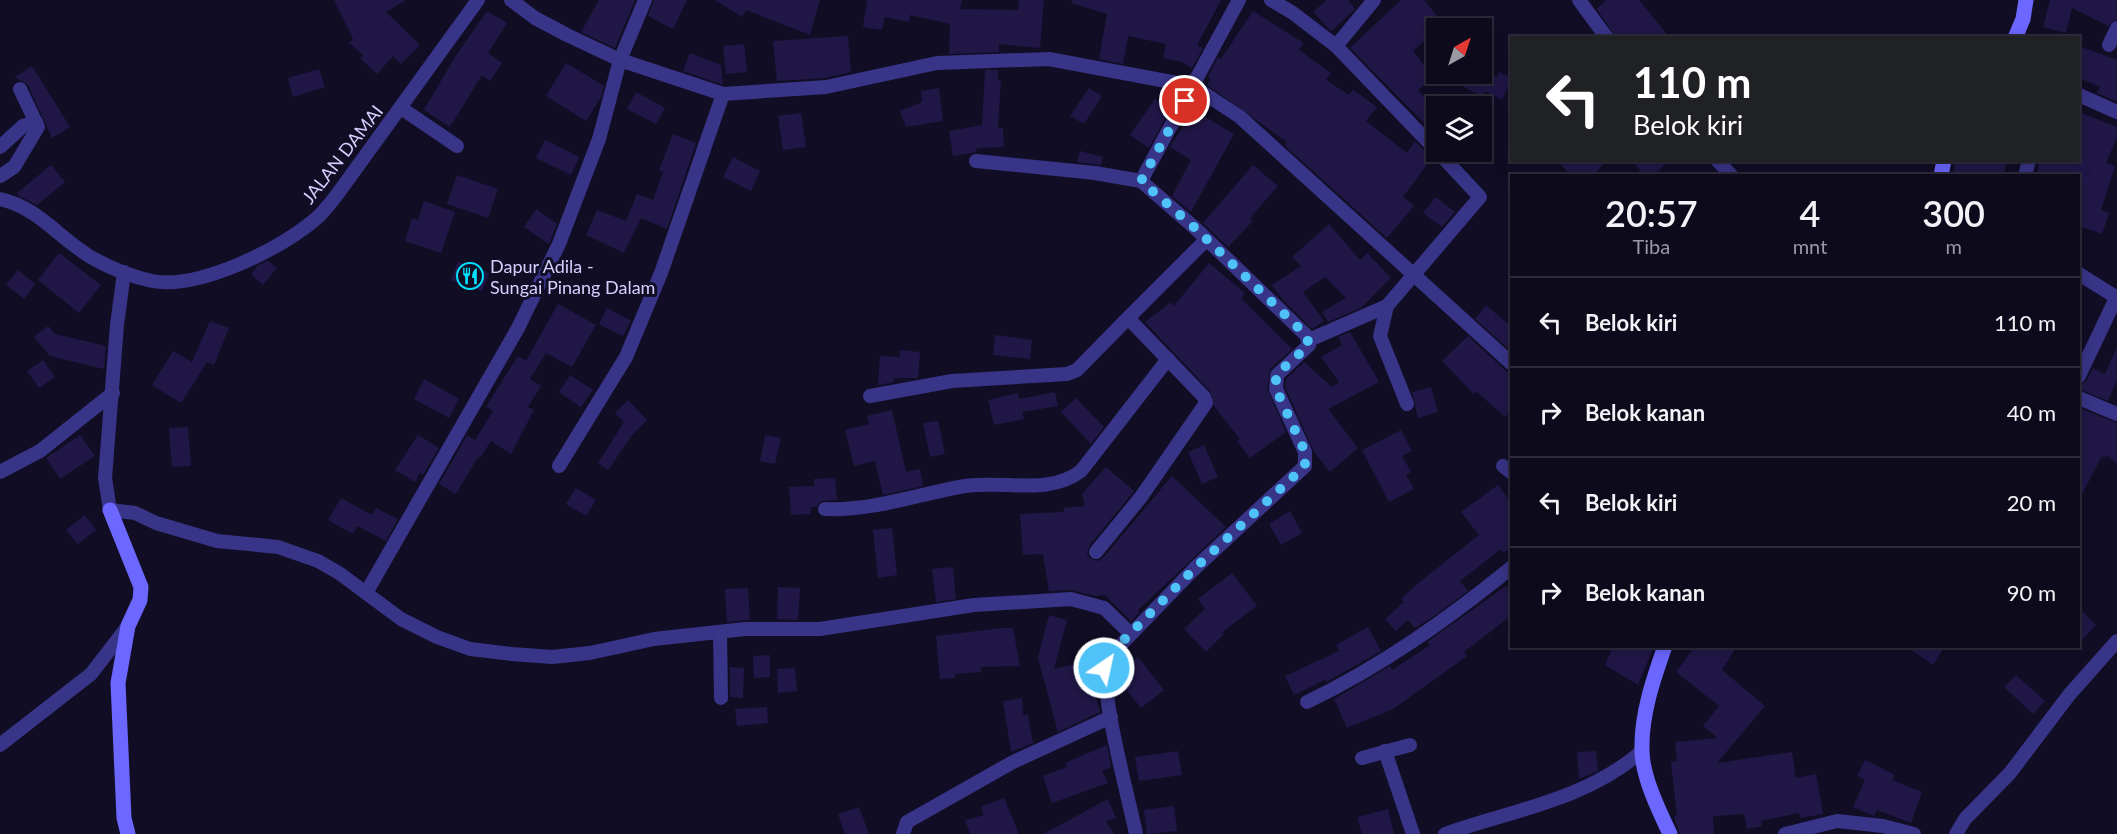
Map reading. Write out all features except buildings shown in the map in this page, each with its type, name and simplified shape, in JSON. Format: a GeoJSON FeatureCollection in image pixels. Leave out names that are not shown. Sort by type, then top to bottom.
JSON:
{"type":"FeatureCollection","features":[{"type":"Feature","properties":{"kind":"street","name":"JALAN DAMAI"},"geometry":{"type":"LineString","coordinates":[[0,199],[14,202],[47,222],[94,259],[124,272],[153,281],[222,273],[292,236],[319,216],[401,108],[478,0]]}},
{"type":"Feature","properties":{"kind":"street"},"geometry":{"type":"LineString","coordinates":[[511,0],[559,31],[620,60],[723,94],[826,87],[937,63],[1049,58],[1193,86],[1240,117],[1510,362]]}},
{"type":"Feature","properties":{"kind":"street"},"geometry":{"type":"LineString","coordinates":[[366,594],[518,328],[559,244],[599,139],[620,60],[645,0]]}},
{"type":"Feature","properties":{"kind":"street"},"geometry":{"type":"LineString","coordinates":[[1141,181],[1239,0]]}},
{"type":"Feature","properties":{"kind":"street"},"geometry":{"type":"LineString","coordinates":[[1271,0],[1293,13],[1336,46],[1426,140]]}},
{"type":"Feature","properties":{"kind":"street"},"geometry":{"type":"LineString","coordinates":[[1336,46],[1374,0]]}},
{"type":"Feature","properties":{"kind":"street"},"geometry":{"type":"LineString","coordinates":[[1580,0],[1607,36]]}},
{"type":"Feature","properties":{"kind":"street"},"geometry":{"type":"LineString","coordinates":[[2016,36],[2023,19],[2026,0]]}},
{"type":"Feature","properties":{"kind":"street"},"geometry":{"type":"LineString","coordinates":[[2109,45],[2117,28]]}},
{"type":"Feature","properties":{"kind":"street"},"geometry":{"type":"LineString","coordinates":[[0,176],[14,167],[36,134],[36,122],[20,88]]}},
{"type":"Feature","properties":{"kind":"street"},"geometry":{"type":"LineString","coordinates":[[559,466],[626,357],[661,273],[723,94]]}},
{"type":"Feature","properties":{"kind":"street"},"geometry":{"type":"LineString","coordinates":[[2080,95],[2117,112]]}},
{"type":"Feature","properties":{"kind":"street"},"geometry":{"type":"LineString","coordinates":[[401,108],[457,146]]}},
{"type":"Feature","properties":{"kind":"street"},"geometry":{"type":"LineString","coordinates":[[0,147],[23,126],[36,122]]}},
{"type":"Feature","properties":{"kind":"street"},"geometry":{"type":"LineString","coordinates":[[976,162],[1095,173],[1141,181],[1206,240],[1308,340],[1309,345],[1305,350],[1281,370],[1275,381],[1276,389],[1305,452],[1305,466],[1194,569],[1107,659],[1104,668],[1111,717],[1132,832]]}},
{"type":"Feature","properties":{"kind":"street"},"geometry":{"type":"LineString","coordinates":[[1308,340],[1387,306],[1415,276],[1480,196],[1448,162]]}},
{"type":"Feature","properties":{"kind":"street"},"geometry":{"type":"LineString","coordinates":[[1719,162],[1730,174]]}},
{"type":"Feature","properties":{"kind":"street"},"geometry":{"type":"LineString","coordinates":[[870,396],[952,381],[1067,374],[1077,370],[1206,240]]}},
{"type":"Feature","properties":{"kind":"street"},"geometry":{"type":"LineString","coordinates":[[0,745],[91,674],[128,626],[140,600],[141,587],[122,546],[110,510],[105,478],[117,325],[124,272]]}},
{"type":"Feature","properties":{"kind":"street"},"geometry":{"type":"LineString","coordinates":[[2080,275],[2117,296],[2080,374]]}},
{"type":"Feature","properties":{"kind":"street"},"geometry":{"type":"LineString","coordinates":[[1387,306],[1380,336],[1407,404]]}},
{"type":"Feature","properties":{"kind":"street"},"geometry":{"type":"LineString","coordinates":[[1096,552],[1141,497],[1206,403],[1204,397],[1128,318]]}},
{"type":"Feature","properties":{"kind":"street"},"geometry":{"type":"LineString","coordinates":[[825,509],[847,510],[880,506],[968,486],[1050,485],[1069,480],[1082,471],[1168,359]]}},
{"type":"Feature","properties":{"kind":"street"},"geometry":{"type":"LineString","coordinates":[[0,472],[40,451],[113,393]]}},
{"type":"Feature","properties":{"kind":"street"},"geometry":{"type":"LineString","coordinates":[[2080,398],[2117,414]]}},
{"type":"Feature","properties":{"kind":"street"},"geometry":{"type":"LineString","coordinates":[[110,510],[135,513],[156,523],[217,541],[278,547],[318,561],[339,573],[401,619],[437,637],[470,649],[552,657],[590,653],[654,639],[745,629],[820,629],[974,605],[1071,599],[1104,608],[1131,634]]}},
{"type":"Feature","properties":{"kind":"street"},"geometry":{"type":"LineString","coordinates":[[1307,702],[1356,678],[1408,646],[1510,569]]}},
{"type":"Feature","properties":{"kind":"street"},"geometry":{"type":"LineString","coordinates":[[128,626],[118,683],[124,818],[128,834]]}},
{"type":"Feature","properties":{"kind":"street"},"geometry":{"type":"LineString","coordinates":[[720,632],[721,698]]}},
{"type":"Feature","properties":{"kind":"street"},"geometry":{"type":"LineString","coordinates":[[1956,834],[1965,819],[2010,773],[2068,695],[2117,641]]}},
{"type":"Feature","properties":{"kind":"street"},"geometry":{"type":"LineString","coordinates":[[1664,648],[1652,684],[1641,752],[1655,801],[1670,834]]}},
{"type":"Feature","properties":{"kind":"street"},"geometry":{"type":"LineString","coordinates":[[903,834],[907,822],[981,783],[1013,762],[1111,717]]}},
{"type":"Feature","properties":{"kind":"street"},"geometry":{"type":"LineString","coordinates":[[1362,758],[1410,745]]}},
{"type":"Feature","properties":{"kind":"street"},"geometry":{"type":"LineString","coordinates":[[1385,751],[1413,834]]}},
{"type":"Feature","properties":{"kind":"street"},"geometry":{"type":"LineString","coordinates":[[1445,834],[1460,832],[1564,798],[1619,771],[1641,752]]}},
{"type":"Feature","properties":{"kind":"street"},"geometry":{"type":"LineString","coordinates":[[1785,834],[1837,821],[1883,826],[1914,834]]}},
{"type":"Feature","properties":{"kind":"place","name":"Dapur Adila - Sungai Pinang Dalam"},"geometry":{"type":"Point","coordinates":[470,276]}},
{"type":"Feature","properties":{"kind":"route"},"geometry":{"type":"LineString","coordinates":[[1104,668],[1107,659],[1116,648],[1194,569],[1305,466],[1305,452],[1276,389],[1275,381],[1276,375],[1309,345],[1306,335],[1195,228],[1141,181],[1185,101]]}}]}
